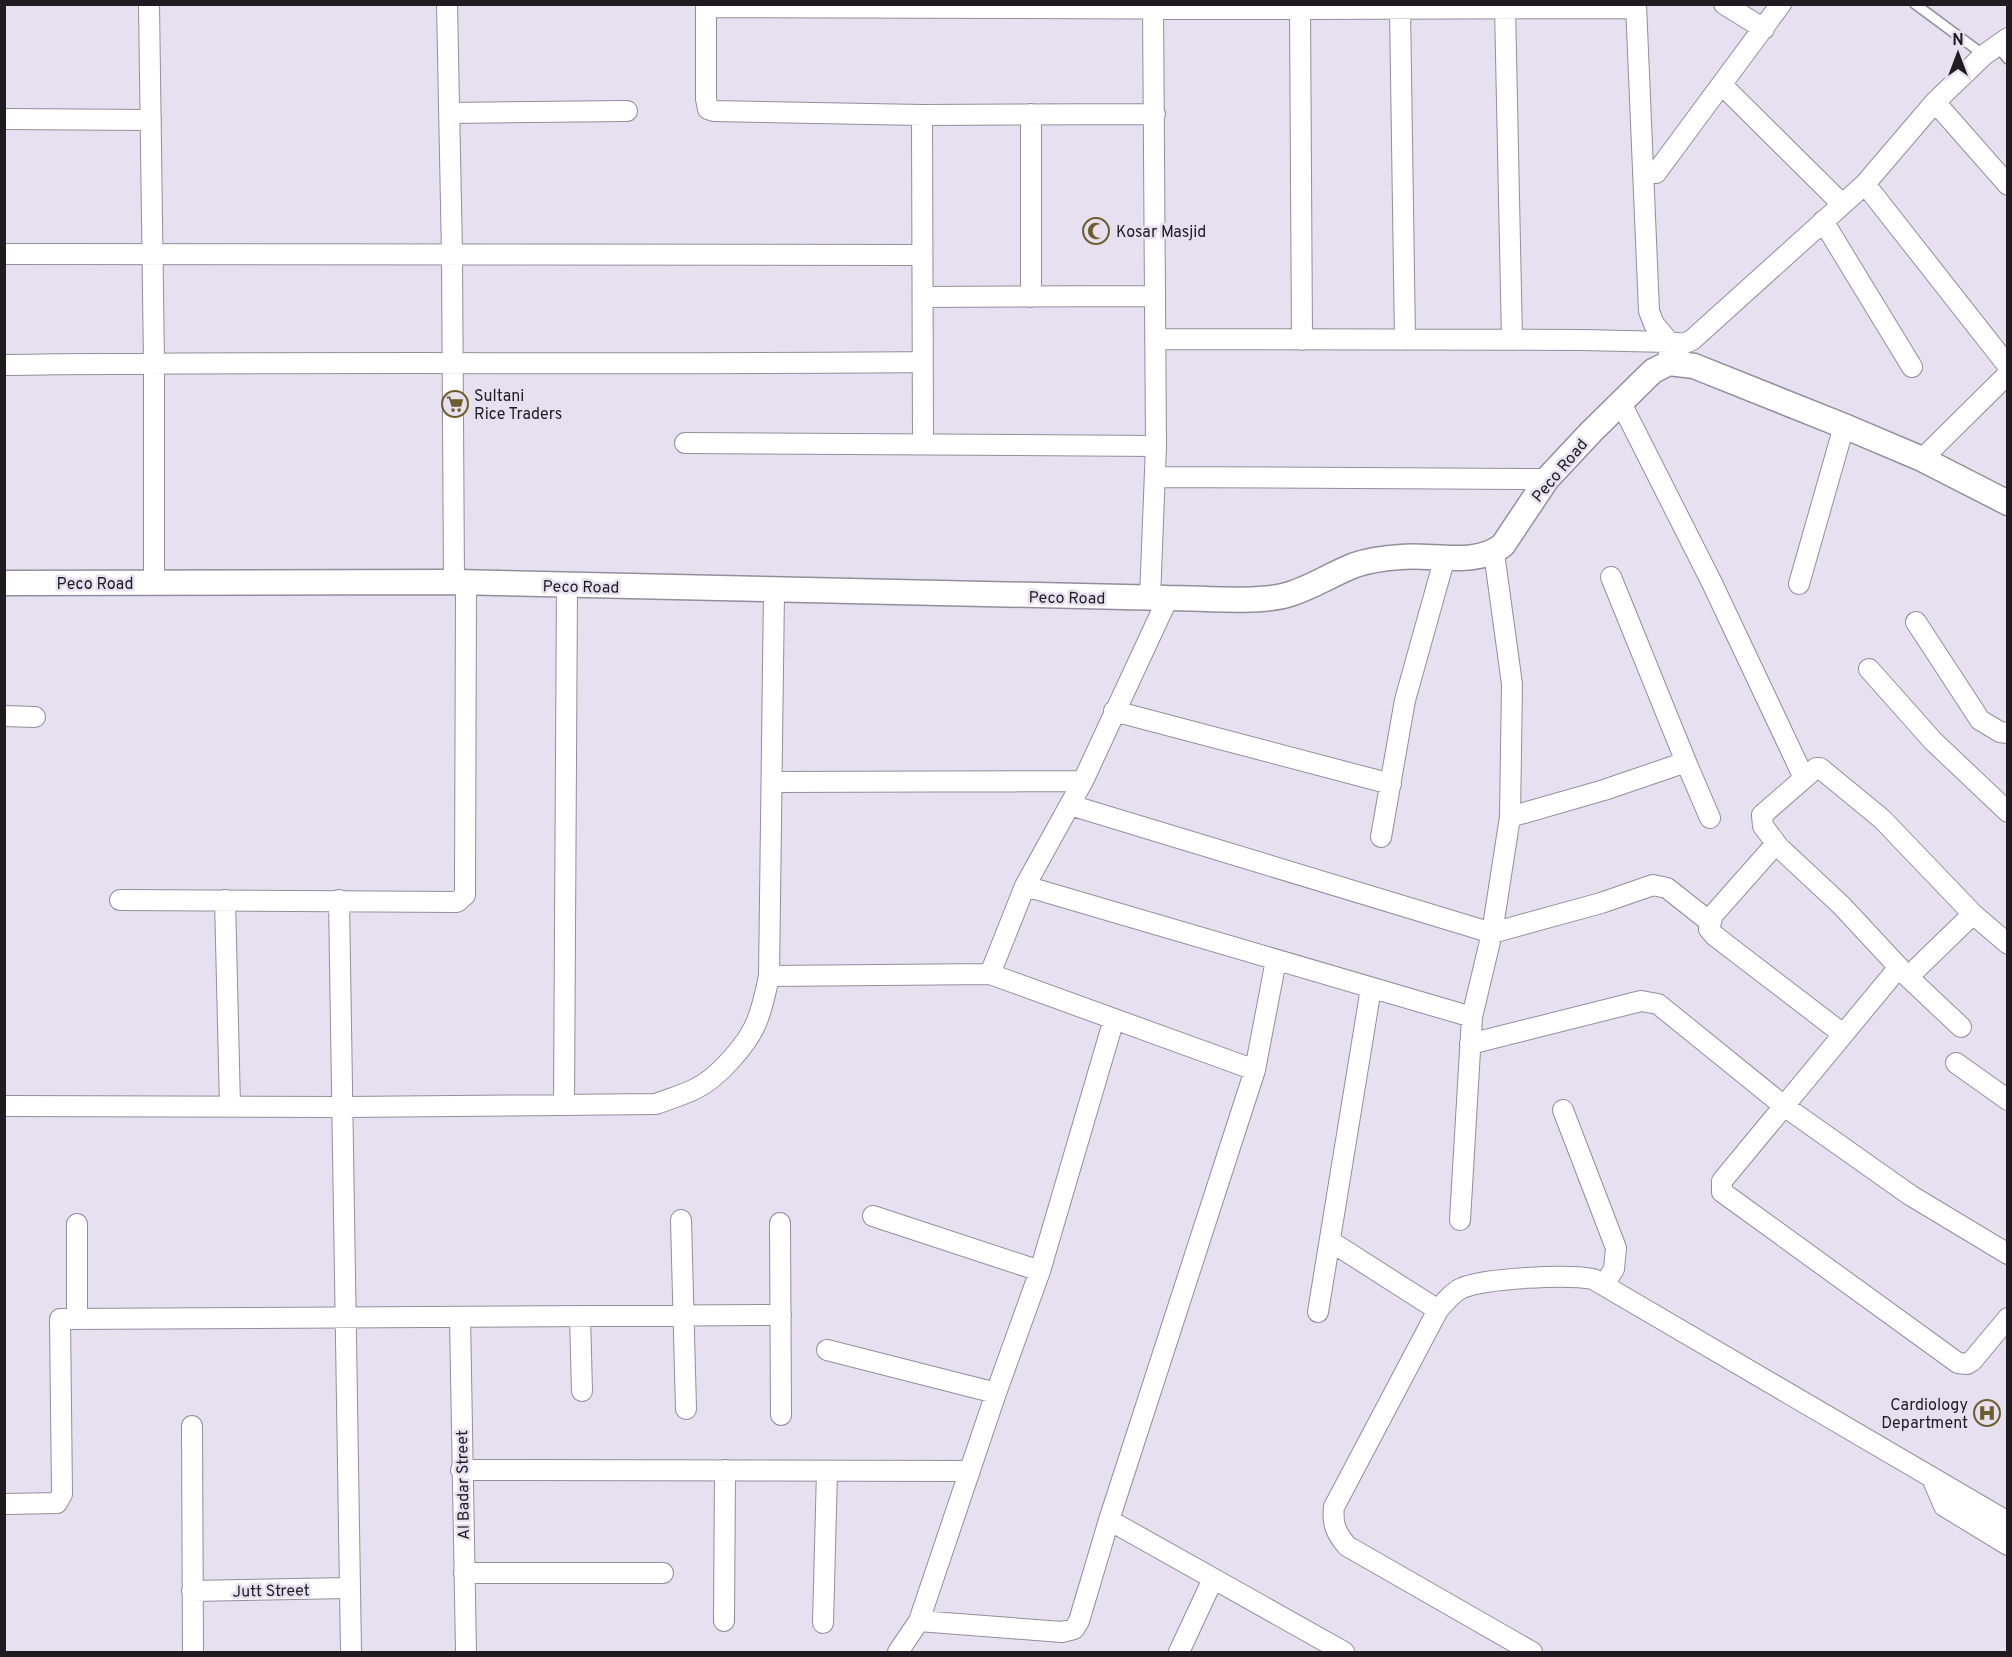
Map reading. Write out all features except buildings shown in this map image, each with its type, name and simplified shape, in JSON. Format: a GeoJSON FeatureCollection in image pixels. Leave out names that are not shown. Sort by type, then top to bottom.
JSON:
{"type":"FeatureCollection","features":[{"type":"Feature","properties":{"kind":"street"},"geometry":{"type":"LineString","coordinates":[[149,4],[154,363],[154,583]]}},
{"type":"Feature","properties":{"kind":"street"},"geometry":{"type":"LineString","coordinates":[[120,900],[457,902],[465,895],[460,582],[452,364],[447,4]]}},
{"type":"Feature","properties":{"kind":"street"},"geometry":{"type":"LineString","coordinates":[[1724,4],[1764,29]]}},
{"type":"Feature","properties":{"kind":"street"},"geometry":{"type":"LineString","coordinates":[[1643,173],[1656,173],[1782,4]]}},
{"type":"Feature","properties":{"kind":"street"},"geometry":{"type":"LineString","coordinates":[[1155,114],[922,115],[714,111],[708,109],[706,99],[706,6],[1153,6],[1300,9],[1636,6],[1649,311],[1669,353]]}},
{"type":"Feature","properties":{"kind":"street"},"geometry":{"type":"LineString","coordinates":[[990,974],[1025,886],[1083,781],[1159,598],[1154,296],[1153,6]]}},
{"type":"Feature","properties":{"kind":"street"},"geometry":{"type":"LineString","coordinates":[[1505,7],[1512,339]]}},
{"type":"Feature","properties":{"kind":"street"},"geometry":{"type":"LineString","coordinates":[[1400,8],[1405,339]]}},
{"type":"Feature","properties":{"kind":"street"},"geometry":{"type":"LineString","coordinates":[[1300,9],[1302,339]]}},
{"type":"Feature","properties":{"kind":"street"},"geometry":{"type":"LineString","coordinates":[[1669,353],[1692,340],[1865,184],[1935,102],[1999,49]]}},
{"type":"Feature","properties":{"kind":"street"},"geometry":{"type":"LineString","coordinates":[[1722,85],[1842,204]]}},
{"type":"Feature","properties":{"kind":"street"},"geometry":{"type":"LineString","coordinates":[[1935,102],[2007,185]]}},
{"type":"Feature","properties":{"kind":"street"},"geometry":{"type":"LineString","coordinates":[[449,113],[627,111]]}},
{"type":"Feature","properties":{"kind":"street"},"geometry":{"type":"LineString","coordinates":[[1031,114],[1031,297]]}},
{"type":"Feature","properties":{"kind":"street"},"geometry":{"type":"LineString","coordinates":[[922,115],[923,443]]}},
{"type":"Feature","properties":{"kind":"street"},"geometry":{"type":"LineString","coordinates":[[4,119],[151,120]]}},
{"type":"Feature","properties":{"kind":"street"},"geometry":{"type":"LineString","coordinates":[[1865,184],[2007,366]]}},
{"type":"Feature","properties":{"kind":"street"},"geometry":{"type":"LineString","coordinates":[[1823,221],[1912,367]]}},
{"type":"Feature","properties":{"kind":"street"},"geometry":{"type":"LineString","coordinates":[[4,254],[922,255]]}},
{"type":"Feature","properties":{"kind":"street"},"geometry":{"type":"LineString","coordinates":[[923,297],[1154,296]]}},
{"type":"Feature","properties":{"kind":"street"},"geometry":{"type":"LineString","coordinates":[[1155,339],[1512,339],[1669,353],[1694,366],[1922,459],[2007,503]]}},
{"type":"Feature","properties":{"kind":"street","name":"Peco Road"},"geometry":{"type":"LineString","coordinates":[[4,583],[460,582],[774,591],[1159,598],[1283,596],[1305,589],[1355,565],[1378,559],[1482,556],[1494,553],[1503,545],[1547,479],[1669,353]]}},
{"type":"Feature","properties":{"kind":"street"},"geometry":{"type":"LineString","coordinates":[[4,365],[922,362]]}},
{"type":"Feature","properties":{"kind":"street"},"geometry":{"type":"LineString","coordinates":[[1922,459],[2007,374]]}},
{"type":"Feature","properties":{"kind":"street"},"geometry":{"type":"LineString","coordinates":[[1621,403],[1712,583],[1804,778]]}},
{"type":"Feature","properties":{"kind":"street"},"geometry":{"type":"LineString","coordinates":[[1799,584],[1844,426]]}},
{"type":"Feature","properties":{"kind":"street"},"geometry":{"type":"LineString","coordinates":[[685,443],[1156,446]]}},
{"type":"Feature","properties":{"kind":"street"},"geometry":{"type":"LineString","coordinates":[[1156,477],[1547,479]]}},
{"type":"Feature","properties":{"kind":"street"},"geometry":{"type":"LineString","coordinates":[[1460,1220],[1472,1017],[1492,933],[1510,817],[1512,684],[1494,553]]}},
{"type":"Feature","properties":{"kind":"street"},"geometry":{"type":"LineString","coordinates":[[1381,837],[1405,700],[1445,557]]}},
{"type":"Feature","properties":{"kind":"street"},"geometry":{"type":"LineString","coordinates":[[1611,577],[1710,818]]}},
{"type":"Feature","properties":{"kind":"street"},"geometry":{"type":"LineString","coordinates":[[564,1105],[567,585]]}},
{"type":"Feature","properties":{"kind":"street"},"geometry":{"type":"LineString","coordinates":[[4,1106],[344,1107],[656,1104],[696,1089],[710,1080],[743,1045],[756,1023],[764,1001],[769,976],[774,591]]}},
{"type":"Feature","properties":{"kind":"street"},"geometry":{"type":"LineString","coordinates":[[1916,622],[1980,720],[2007,733]]}},
{"type":"Feature","properties":{"kind":"street"},"geometry":{"type":"LineString","coordinates":[[1869,669],[1933,741],[2007,812]]}},
{"type":"Feature","properties":{"kind":"street"},"geometry":{"type":"LineString","coordinates":[[1114,711],[1391,784]]}},
{"type":"Feature","properties":{"kind":"street"},"geometry":{"type":"LineString","coordinates":[[4,716],[35,717]]}},
{"type":"Feature","properties":{"kind":"street"},"geometry":{"type":"LineString","coordinates":[[1510,817],[1604,790],[1686,762]]}},
{"type":"Feature","properties":{"kind":"street"},"geometry":{"type":"LineString","coordinates":[[1961,1027],[1903,972],[1841,905],[1778,846],[1763,826],[1762,815],[1816,768],[1820,768],[1863,802],[1973,914],[2006,941]]}},
{"type":"Feature","properties":{"kind":"street"},"geometry":{"type":"LineString","coordinates":[[772,782],[1083,781]]}},
{"type":"Feature","properties":{"kind":"street"},"geometry":{"type":"LineString","coordinates":[[1070,805],[1492,933],[1600,903],[1653,885],[1667,888],[1710,922]]}},
{"type":"Feature","properties":{"kind":"street"},"geometry":{"type":"LineString","coordinates":[[1778,846],[1769,849],[1713,915],[1709,928],[1715,936],[1843,1034]]}},
{"type":"Feature","properties":{"kind":"street"},"geometry":{"type":"LineString","coordinates":[[1025,886],[1472,1017]]}},
{"type":"Feature","properties":{"kind":"street"},"geometry":{"type":"LineString","coordinates":[[225,900],[230,1106]]}},
{"type":"Feature","properties":{"kind":"street"},"geometry":{"type":"LineString","coordinates":[[339,900],[351,1653]]}},
{"type":"Feature","properties":{"kind":"street"},"geometry":{"type":"LineString","coordinates":[[1973,914],[1903,972],[1843,1034],[1722,1181],[1721,1189],[1723,1196],[1958,1363],[1967,1364],[1972,1361],[2007,1318]]}},
{"type":"Feature","properties":{"kind":"street"},"geometry":{"type":"LineString","coordinates":[[919,1621],[1062,1632],[1074,1629],[1079,1622],[1109,1520],[1255,1070],[1276,960]]}},
{"type":"Feature","properties":{"kind":"street"},"geometry":{"type":"LineString","coordinates":[[769,976],[990,974],[1255,1070]]}},
{"type":"Feature","properties":{"kind":"street"},"geometry":{"type":"LineString","coordinates":[[1318,1312],[1371,988]]}},
{"type":"Feature","properties":{"kind":"street"},"geometry":{"type":"LineString","coordinates":[[1470,1044],[1641,1001],[1658,1004],[1784,1106],[1910,1195],[2007,1254]]}},
{"type":"Feature","properties":{"kind":"street"},"geometry":{"type":"LineString","coordinates":[[898,1653],[919,1621],[1040,1271],[1114,1019]]}},
{"type":"Feature","properties":{"kind":"street"},"geometry":{"type":"LineString","coordinates":[[1956,1062],[2007,1100]]}},
{"type":"Feature","properties":{"kind":"street"},"geometry":{"type":"LineString","coordinates":[[1563,1110],[1616,1248],[1614,1269],[1604,1285]]}},
{"type":"Feature","properties":{"kind":"street"},"geometry":{"type":"LineString","coordinates":[[873,1216],[1040,1271]]}},
{"type":"Feature","properties":{"kind":"street"},"geometry":{"type":"LineString","coordinates":[[681,1220],[686,1409]]}},
{"type":"Feature","properties":{"kind":"street"},"geometry":{"type":"LineString","coordinates":[[780,1223],[781,1415]]}},
{"type":"Feature","properties":{"kind":"street"},"geometry":{"type":"LineString","coordinates":[[77,1224],[77,1319]]}},
{"type":"Feature","properties":{"kind":"street"},"geometry":{"type":"LineString","coordinates":[[1330,1241],[1438,1310]]}},
{"type":"Feature","properties":{"kind":"street"},"geometry":{"type":"LineString","coordinates":[[1532,1653],[1347,1546],[1337,1534],[1332,1521],[1334,1507],[1438,1310],[1460,1288],[1475,1284],[1577,1276],[1593,1279],[2007,1522]]}},
{"type":"Feature","properties":{"kind":"street"},"geometry":{"type":"LineString","coordinates":[[4,1504],[46,1505],[57,1503],[63,1494],[60,1319],[781,1315]]}},
{"type":"Feature","properties":{"kind":"street"},"geometry":{"type":"LineString","coordinates":[[580,1316],[582,1391]]}},
{"type":"Feature","properties":{"kind":"street","name":"Al Badar Street"},"geometry":{"type":"LineString","coordinates":[[460,1317],[466,1653]]}},
{"type":"Feature","properties":{"kind":"street"},"geometry":{"type":"LineString","coordinates":[[827,1350],[996,1393]]}},
{"type":"Feature","properties":{"kind":"street"},"geometry":{"type":"LineString","coordinates":[[192,1426],[193,1653]]}},
{"type":"Feature","properties":{"kind":"street"},"geometry":{"type":"LineString","coordinates":[[461,1470],[970,1471]]}},
{"type":"Feature","properties":{"kind":"street"},"geometry":{"type":"LineString","coordinates":[[724,1621],[725,1470]]}},
{"type":"Feature","properties":{"kind":"street"},"geometry":{"type":"LineString","coordinates":[[823,1623],[827,1471]]}},
{"type":"Feature","properties":{"kind":"street"},"geometry":{"type":"LineString","coordinates":[[1932,1478],[1944,1506],[2007,1545]]}},
{"type":"Feature","properties":{"kind":"street"},"geometry":{"type":"LineString","coordinates":[[1109,1520],[1344,1653]]}},
{"type":"Feature","properties":{"kind":"street"},"geometry":{"type":"LineString","coordinates":[[464,1573],[663,1573]]}},
{"type":"Feature","properties":{"kind":"street"},"geometry":{"type":"LineString","coordinates":[[1179,1653],[1213,1579]]}},
{"type":"Feature","properties":{"kind":"street","name":"Jutt Street"},"geometry":{"type":"LineString","coordinates":[[192,1591],[350,1588]]}},
{"type":"Feature","properties":{"kind":"lane"},"geometry":{"type":"LineString","coordinates":[[1915,4],[1999,49]]}},
{"type":"Feature","properties":{"kind":"place","name":"Kosar Masjid"},"geometry":{"type":"Point","coordinates":[1096,231]}},
{"type":"Feature","properties":{"kind":"place","name":"Sultani Rice Traders"},"geometry":{"type":"Point","coordinates":[455,404]}},
{"type":"Feature","properties":{"kind":"place","name":"Cardiology Department"},"geometry":{"type":"Point","coordinates":[1987,1413]}}]}
